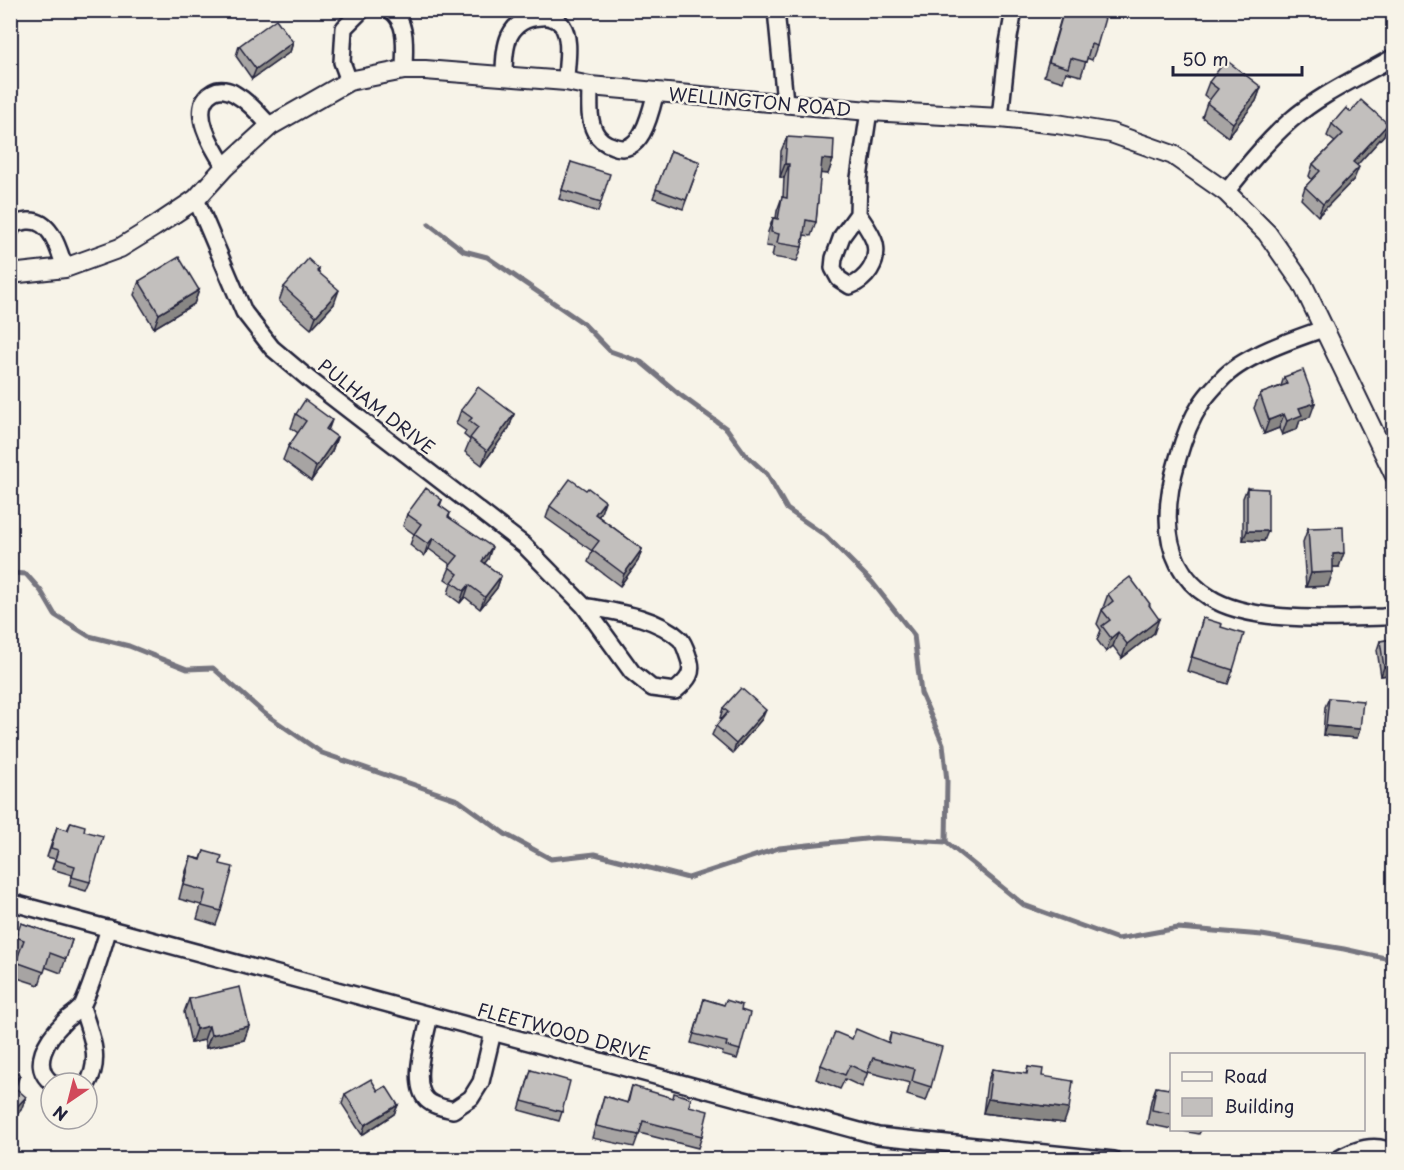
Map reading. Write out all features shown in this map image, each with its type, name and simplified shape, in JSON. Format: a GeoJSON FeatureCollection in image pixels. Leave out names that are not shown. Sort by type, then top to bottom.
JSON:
{"type":"FeatureCollection","features":[{"type":"Feature","properties":{"kind":"street"},"geometry":{"type":"LineString","coordinates":[[348,81],[342,62],[344,28],[362,10]]}},
{"type":"Feature","properties":{"kind":"street"},"geometry":{"type":"LineString","coordinates":[[390,10],[396,14],[403,27],[404,70]]}},
{"type":"Feature","properties":{"kind":"street"},"geometry":{"type":"LineString","coordinates":[[776,10],[785,102]]}},
{"type":"Feature","properties":{"kind":"street"},"geometry":{"type":"LineString","coordinates":[[1000,118],[1014,10]]}},
{"type":"Feature","properties":{"kind":"street"},"geometry":{"type":"LineString","coordinates":[[504,75],[504,50],[509,35],[517,24],[533,17],[548,16],[561,24],[567,42],[566,81]]}},
{"type":"Feature","properties":{"kind":"street"},"geometry":{"type":"LineString","coordinates":[[1226,192],[1266,144],[1293,119],[1327,95],[1394,57]]}},
{"type":"Feature","properties":{"kind":"street","name":"WELLINGTON ROAD"},"geometry":{"type":"LineString","coordinates":[[10,274],[65,268],[120,248],[196,199],[225,167],[270,126],[348,81],[404,70],[504,75],[566,81],[590,86],[869,111],[1000,118],[1057,124],[1111,133],[1173,155],[1226,192],[1267,233],[1302,283],[1394,474]]}},
{"type":"Feature","properties":{"kind":"street"},"geometry":{"type":"LineString","coordinates":[[590,86],[590,118],[595,134],[604,143],[621,149],[632,145],[642,133],[649,121],[656,91]]}},
{"type":"Feature","properties":{"kind":"street"},"geometry":{"type":"LineString","coordinates":[[225,167],[215,151],[202,117],[203,102],[210,94],[219,89],[233,92],[248,102],[270,126]]}},
{"type":"Feature","properties":{"kind":"street"},"geometry":{"type":"LineString","coordinates":[[858,214],[859,178],[869,111]]}},
{"type":"Feature","properties":{"kind":"street","name":"PULHAM DRIVE"},"geometry":{"type":"LineString","coordinates":[[196,199],[244,312],[273,348],[310,380],[524,545],[584,606],[632,672],[652,688],[675,691],[689,679],[691,663],[682,641],[662,627],[638,617],[584,606]]}},
{"type":"Feature","properties":{"kind":"street"},"geometry":{"type":"LineString","coordinates":[[10,231],[14,224],[30,220],[44,226],[52,234],[65,268]]}},
{"type":"Feature","properties":{"kind":"street"},"geometry":{"type":"LineString","coordinates":[[1323,329],[1254,357],[1227,375],[1201,403],[1183,441],[1171,482],[1166,522],[1174,555],[1189,582],[1210,598],[1232,607],[1276,616],[1310,618],[1394,615]]}},
{"type":"Feature","properties":{"kind":"street","name":"FLEETWOOD DRIVE"},"geometry":{"type":"LineString","coordinates":[[10,902],[878,1137],[1114,1160]]}},
{"type":"Feature","properties":{"kind":"street"},"geometry":{"type":"LineString","coordinates":[[44,1071],[40,1063],[49,1039],[63,1022],[82,1007],[109,928]]}},
{"type":"Feature","properties":{"kind":"street"},"geometry":{"type":"LineString","coordinates":[[82,1007],[96,1062],[94,1071]]}},
{"type":"Feature","properties":{"kind":"street"},"geometry":{"type":"LineString","coordinates":[[430,1015],[419,1071],[419,1090],[428,1102],[453,1110],[471,1098],[481,1082],[493,1032]]}},
{"type":"Feature","properties":{"kind":"street"},"geometry":{"type":"LineString","coordinates":[[1337,1160],[1348,1153],[1372,1147],[1389,1150],[1394,1154]]}},
{"type":"Feature","properties":{"kind":"building"},"geometry":{"type":"Polygon","coordinates":[[[1064,10],[1090,10],[1089,14],[1105,18],[1097,46],[1091,44],[1086,62],[1071,58],[1068,68],[1049,62],[1064,10]]]}},
{"type":"Feature","properties":{"kind":"building"},"geometry":{"type":"Polygon","coordinates":[[[276,19],[293,42],[256,69],[239,46],[276,19]]]}},
{"type":"Feature","properties":{"kind":"building"},"geometry":{"type":"Polygon","coordinates":[[[1226,60],[1261,87],[1233,123],[1207,103],[1218,89],[1209,82],[1226,60]]]}},
{"type":"Feature","properties":{"kind":"building"},"geometry":{"type":"Polygon","coordinates":[[[1361,100],[1388,124],[1353,162],[1359,167],[1323,204],[1305,187],[1320,171],[1313,164],[1343,134],[1332,124],[1346,108],[1351,112],[1361,100]]]}},
{"type":"Feature","properties":{"kind":"building"},"geometry":{"type":"Polygon","coordinates":[[[787,137],[834,140],[833,160],[822,159],[816,222],[806,220],[802,247],[777,243],[779,234],[771,232],[773,218],[778,219],[782,197],[787,198],[789,164],[785,164],[787,137]]]}},
{"type":"Feature","properties":{"kind":"building"},"geometry":{"type":"Polygon","coordinates":[[[671,151],[700,162],[686,200],[656,189],[671,151]]]}},
{"type":"Feature","properties":{"kind":"building"},"geometry":{"type":"Polygon","coordinates":[[[571,162],[610,174],[601,202],[562,190],[571,162]]]}},
{"type":"Feature","properties":{"kind":"building"},"geometry":{"type":"Polygon","coordinates":[[[179,257],[199,290],[159,314],[139,281],[179,257]]]}},
{"type":"Feature","properties":{"kind":"building"},"geometry":{"type":"Polygon","coordinates":[[[308,259],[319,269],[317,271],[339,290],[316,316],[284,287],[308,259]]]}},
{"type":"Feature","properties":{"kind":"building"},"geometry":{"type":"Polygon","coordinates":[[[1303,370],[1315,403],[1299,408],[1302,415],[1287,421],[1284,414],[1269,420],[1260,394],[1287,384],[1284,377],[1303,370]]]}},
{"type":"Feature","properties":{"kind":"building"},"geometry":{"type":"Polygon","coordinates":[[[478,387],[514,414],[487,451],[470,438],[478,428],[469,421],[472,418],[461,410],[478,387]]]}},
{"type":"Feature","properties":{"kind":"building"},"geometry":{"type":"Polygon","coordinates":[[[305,400],[332,420],[326,429],[337,437],[316,467],[288,447],[306,421],[296,414],[305,400]]]}},
{"type":"Feature","properties":{"kind":"building"},"geometry":{"type":"Polygon","coordinates":[[[570,479],[586,490],[588,488],[605,501],[595,514],[642,549],[624,574],[592,550],[599,541],[550,506],[570,479]]]}},
{"type":"Feature","properties":{"kind":"building"},"geometry":{"type":"Polygon","coordinates":[[[426,488],[442,500],[439,505],[450,513],[448,517],[492,547],[482,561],[501,576],[485,597],[469,585],[464,591],[452,582],[458,574],[449,567],[458,556],[433,538],[428,544],[414,534],[421,524],[407,514],[426,488]]]}},
{"type":"Feature","properties":{"kind":"building"},"geometry":{"type":"Polygon","coordinates":[[[1247,488],[1268,489],[1268,531],[1247,531],[1247,488]]]}},
{"type":"Feature","properties":{"kind":"building"},"geometry":{"type":"Polygon","coordinates":[[[1343,527],[1344,553],[1333,554],[1333,572],[1311,573],[1308,528],[1343,527]]]}},
{"type":"Feature","properties":{"kind":"building"},"geometry":{"type":"Polygon","coordinates":[[[1130,577],[1159,619],[1127,644],[1118,632],[1111,638],[1102,626],[1110,620],[1102,610],[1113,601],[1108,594],[1130,577]]]}},
{"type":"Feature","properties":{"kind":"building"},"geometry":{"type":"Polygon","coordinates":[[[1203,618],[1222,624],[1221,627],[1244,634],[1233,670],[1192,657],[1203,618]]]}},
{"type":"Feature","properties":{"kind":"building"},"geometry":{"type":"Polygon","coordinates":[[[1394,639],[1394,666],[1384,667],[1380,641],[1394,639]]]}},
{"type":"Feature","properties":{"kind":"building"},"geometry":{"type":"Polygon","coordinates":[[[741,688],[766,710],[736,744],[716,726],[728,712],[723,708],[741,688]]]}},
{"type":"Feature","properties":{"kind":"building"},"geometry":{"type":"Polygon","coordinates":[[[1329,698],[1363,701],[1360,729],[1326,726],[1329,698]]]}},
{"type":"Feature","properties":{"kind":"building"},"geometry":{"type":"Polygon","coordinates":[[[10,805],[17,807],[10,830],[10,805]]]}},
{"type":"Feature","properties":{"kind":"building"},"geometry":{"type":"Polygon","coordinates":[[[71,822],[85,826],[84,831],[103,836],[90,882],[72,877],[75,866],[55,860],[58,850],[51,848],[57,827],[68,830],[71,822]]]}},
{"type":"Feature","properties":{"kind":"building"},"geometry":{"type":"Polygon","coordinates":[[[204,851],[222,856],[220,864],[233,867],[221,911],[202,906],[206,891],[184,885],[191,857],[201,860],[204,851]]]}},
{"type":"Feature","properties":{"kind":"building"},"geometry":{"type":"Polygon","coordinates":[[[21,923],[72,940],[66,959],[50,953],[44,972],[16,962],[24,940],[16,937],[21,923]]]}},
{"type":"Feature","properties":{"kind":"building"},"geometry":{"type":"Polygon","coordinates":[[[240,987],[249,1026],[211,1035],[209,1026],[196,1029],[189,999],[240,987]]]}},
{"type":"Feature","properties":{"kind":"building"},"geometry":{"type":"Polygon","coordinates":[[[704,999],[724,1005],[726,1000],[742,1005],[741,1010],[750,1013],[740,1050],[726,1046],[727,1042],[694,1034],[704,999]]]}},
{"type":"Feature","properties":{"kind":"building"},"geometry":{"type":"Polygon","coordinates":[[[856,1029],[889,1043],[891,1033],[942,1047],[931,1087],[912,1081],[915,1069],[873,1058],[867,1073],[850,1065],[845,1075],[821,1065],[835,1032],[852,1039],[856,1029]]]}},
{"type":"Feature","properties":{"kind":"building"},"geometry":{"type":"Polygon","coordinates":[[[10,1066],[20,1075],[12,1085],[26,1097],[10,1114],[10,1066]]]}},
{"type":"Feature","properties":{"kind":"building"},"geometry":{"type":"Polygon","coordinates":[[[1028,1067],[1043,1069],[1042,1076],[1073,1081],[1069,1109],[988,1099],[992,1069],[1027,1074],[1028,1067]]]}},
{"type":"Feature","properties":{"kind":"building"},"geometry":{"type":"Polygon","coordinates":[[[531,1070],[570,1081],[562,1112],[522,1101],[531,1070]]]}},
{"type":"Feature","properties":{"kind":"building"},"geometry":{"type":"Polygon","coordinates":[[[371,1079],[378,1091],[386,1086],[398,1105],[365,1125],[345,1094],[371,1079]]]}},
{"type":"Feature","properties":{"kind":"building"},"geometry":{"type":"Polygon","coordinates":[[[632,1086],[673,1098],[674,1093],[691,1098],[689,1106],[708,1111],[702,1136],[643,1121],[639,1135],[596,1126],[604,1096],[628,1103],[632,1086]]]}},
{"type":"Feature","properties":{"kind":"building"},"geometry":{"type":"Polygon","coordinates":[[[1170,1086],[1170,1114],[1152,1110],[1156,1087],[1169,1089],[1170,1086]]]}},
{"type":"Feature","properties":{"kind":"building"},"geometry":{"type":"Polygon","coordinates":[[[909,1152],[957,1155],[957,1160],[909,1160],[909,1152]]]}},
{"type":"Feature","properties":{"kind":"waterway"},"geometry":{"type":"LineString","coordinates":[[429,224],[464,251],[487,257],[583,323],[610,351],[641,362],[679,394],[727,429],[745,454],[767,474],[787,509],[826,536],[872,582],[914,635],[921,693],[943,744],[947,781],[946,842]]}},
{"type":"Feature","properties":{"kind":"waterway"},"geometry":{"type":"LineString","coordinates":[[10,573],[26,574],[41,591],[55,615],[89,636],[129,646],[187,669],[213,668],[264,713],[322,753],[458,800],[505,834],[551,859],[595,854],[688,878],[779,848],[875,838],[946,842],[1024,905],[1118,939],[1178,928],[1262,935],[1394,960]]}}]}
